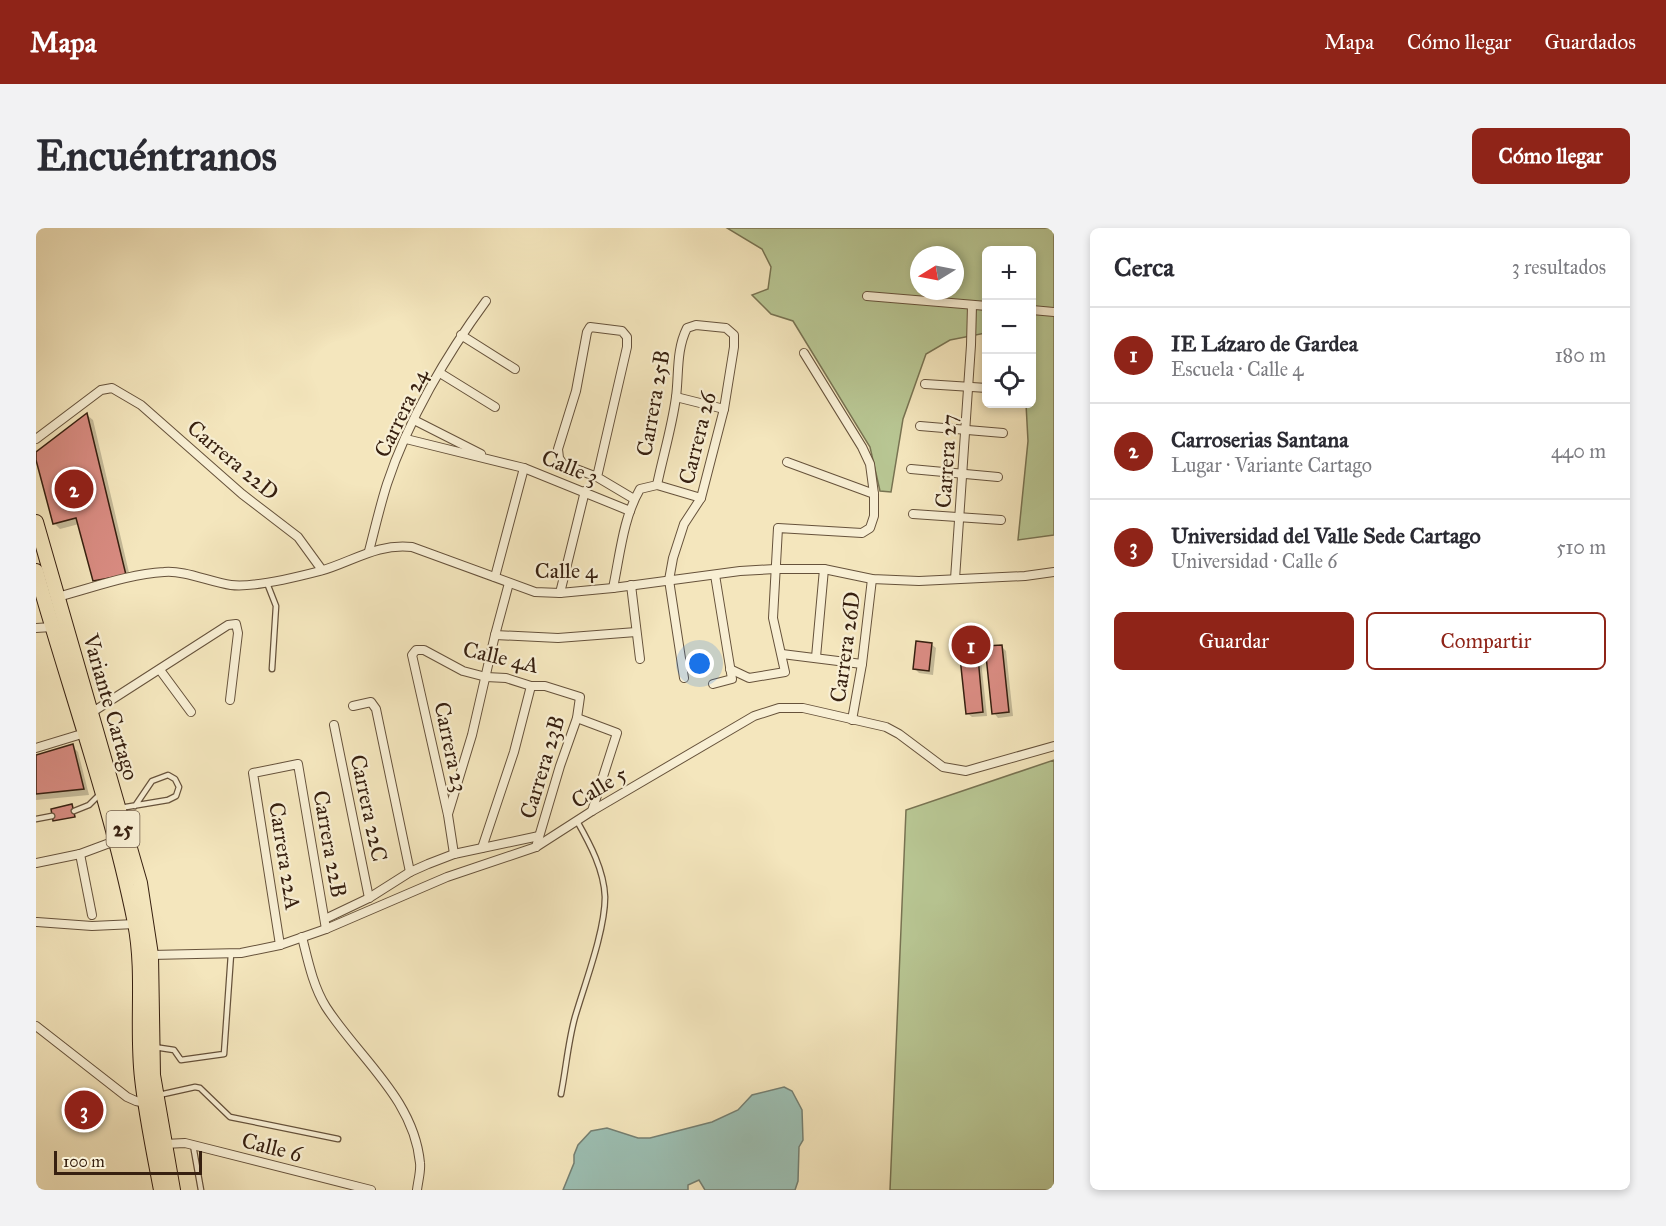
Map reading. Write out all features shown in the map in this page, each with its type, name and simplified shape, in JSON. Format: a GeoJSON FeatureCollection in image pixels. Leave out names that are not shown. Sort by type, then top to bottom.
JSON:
{"type":"FeatureCollection","features":[{"type":"Feature","properties":{"kind":"highway","name":"Variante Cartago"},"geometry":{"type":"LineString","coordinates":[[36,522],[140,883],[151,955],[153,1075],[151,1099],[161,1190]]}},
{"type":"Feature","properties":{"kind":"highway","name":"Variante Cartago"},"geometry":{"type":"LineString","coordinates":[[36,571],[85,734],[135,924],[139,957],[142,1077],[165,1144],[173,1190]]}},
{"type":"Feature","properties":{"kind":"street"},"geometry":{"type":"LineString","coordinates":[[867,296],[982,306]]}},
{"type":"Feature","properties":{"kind":"street","name":"Carrera 24"},"geometry":{"type":"LineString","coordinates":[[369,551],[388,483],[414,420],[461,335],[486,301]]}},
{"type":"Feature","properties":{"kind":"street","name":"Carrera 27"},"geometry":{"type":"LineString","coordinates":[[955,579],[972,345],[972,305]]}},
{"type":"Feature","properties":{"kind":"street"},"geometry":{"type":"LineString","coordinates":[[1036,310],[1054,312]]}},
{"type":"Feature","properties":{"kind":"street","name":"Carrera 26"},"geometry":{"type":"LineString","coordinates":[[669,580],[673,558],[684,524],[701,498],[724,409],[734,347],[734,335],[726,328],[696,325],[687,328]]}},
{"type":"Feature","properties":{"kind":"street"},"geometry":{"type":"LineString","coordinates":[[597,477],[627,347],[627,337],[622,331],[590,327],[586,332],[576,391],[558,449],[559,458],[563,464],[597,477],[634,499]]}},
{"type":"Feature","properties":{"kind":"street","name":"Carrera 25B"},"geometry":{"type":"LineString","coordinates":[[657,485],[676,397],[682,337],[687,328]]}},
{"type":"Feature","properties":{"kind":"street"},"geometry":{"type":"LineString","coordinates":[[461,335],[515,369]]}},
{"type":"Feature","properties":{"kind":"street"},"geometry":{"type":"LineString","coordinates":[[730,669],[749,678],[785,672],[773,618],[778,528],[862,532],[870,528],[874,516],[870,464],[862,447],[804,353]]}},
{"type":"Feature","properties":{"kind":"street"},"geometry":{"type":"LineString","coordinates":[[440,373],[495,407]]}},
{"type":"Feature","properties":{"kind":"street"},"geometry":{"type":"LineString","coordinates":[[925,384],[982,388]]}},
{"type":"Feature","properties":{"kind":"street","name":"Carrera 22D"},"geometry":{"type":"LineString","coordinates":[[36,439],[101,390],[112,388],[141,405],[242,494],[298,537],[322,570]]}},
{"type":"Feature","properties":{"kind":"street"},"geometry":{"type":"LineString","coordinates":[[676,397],[724,409]]}},
{"type":"Feature","properties":{"kind":"street","name":"Calle 3"},"geometry":{"type":"LineString","coordinates":[[414,420],[494,462]]}},
{"type":"Feature","properties":{"kind":"street"},"geometry":{"type":"LineString","coordinates":[[920,426],[1003,433]]}},
{"type":"Feature","properties":{"kind":"street","name":"Calle 3"},"geometry":{"type":"LineString","coordinates":[[406,439],[524,468],[630,511]]}},
{"type":"Feature","properties":{"kind":"street"},"geometry":{"type":"LineString","coordinates":[[787,462],[874,494]]}},
{"type":"Feature","properties":{"kind":"street"},"geometry":{"type":"LineString","coordinates":[[495,577],[524,468]]}},
{"type":"Feature","properties":{"kind":"street"},"geometry":{"type":"LineString","coordinates":[[911,469],[998,477]]}},
{"type":"Feature","properties":{"kind":"street"},"geometry":{"type":"LineString","coordinates":[[613,588],[630,511],[640,489],[657,485],[701,498]]}},
{"type":"Feature","properties":{"kind":"street"},"geometry":{"type":"LineString","coordinates":[[560,593],[585,491]]}},
{"type":"Feature","properties":{"kind":"street"},"geometry":{"type":"LineString","coordinates":[[913,513],[1001,520]]}},
{"type":"Feature","properties":{"kind":"street","name":"Calle 4"},"geometry":{"type":"LineString","coordinates":[[57,597],[146,574],[167,571],[240,586],[267,582],[322,570],[369,551],[397,545],[412,547],[535,592],[560,593],[613,588],[740,571],[775,569],[824,569],[872,579],[919,581],[1025,576],[1054,572]]}},
{"type":"Feature","properties":{"kind":"street"},"geometry":{"type":"LineString","coordinates":[[816,657],[824,569]]}},
{"type":"Feature","properties":{"kind":"street"},"geometry":{"type":"LineString","coordinates":[[713,684],[732,679],[715,575]]}},
{"type":"Feature","properties":{"kind":"street","name":"Carrera 26D"},"geometry":{"type":"LineString","coordinates":[[852,720],[862,664],[872,579]]}},
{"type":"Feature","properties":{"kind":"street"},"geometry":{"type":"LineString","coordinates":[[669,580],[684,678]]}},
{"type":"Feature","properties":{"kind":"street"},"geometry":{"type":"LineString","coordinates":[[448,815],[472,735],[509,583]]}},
{"type":"Feature","properties":{"kind":"street"},"geometry":{"type":"LineString","coordinates":[[631,585],[640,659]]}},
{"type":"Feature","properties":{"kind":"street"},"geometry":{"type":"LineString","coordinates":[[91,713],[228,625],[236,624],[238,633],[230,700]]}},
{"type":"Feature","properties":{"kind":"street"},"geometry":{"type":"LineString","coordinates":[[36,628],[52,627]]}},
{"type":"Feature","properties":{"kind":"street"},"geometry":{"type":"LineString","coordinates":[[495,635],[558,638],[636,632]]}},
{"type":"Feature","properties":{"kind":"street","name":"Calle 4A"},"geometry":{"type":"LineString","coordinates":[[416,650],[424,650],[463,671],[486,677],[506,678],[531,686],[545,686],[580,697]]}},
{"type":"Feature","properties":{"kind":"street","name":"Carrera 23"},"geometry":{"type":"LineString","coordinates":[[416,650],[412,655],[448,815],[454,854]]}},
{"type":"Feature","properties":{"kind":"street"},"geometry":{"type":"LineString","coordinates":[[782,654],[862,664]]}},
{"type":"Feature","properties":{"kind":"street"},"geometry":{"type":"LineString","coordinates":[[160,670],[191,712]]}},
{"type":"Feature","properties":{"kind":"street"},"geometry":{"type":"LineString","coordinates":[[482,848],[514,752],[531,686]]}},
{"type":"Feature","properties":{"kind":"street","name":"Carrera 23B"},"geometry":{"type":"LineString","coordinates":[[536,847],[560,765],[577,718],[580,697]]}},
{"type":"Feature","properties":{"kind":"street"},"geometry":{"type":"LineString","coordinates":[[353,706],[371,702],[376,709],[410,872]]}},
{"type":"Feature","properties":{"kind":"street","name":"Calle 5"},"geometry":{"type":"LineString","coordinates":[[151,955],[231,954],[280,945],[326,929],[447,877],[536,847],[592,811],[754,716],[779,708],[803,708],[886,727],[899,734],[943,768],[966,771],[1054,746]]}},
{"type":"Feature","properties":{"kind":"street"},"geometry":{"type":"LineString","coordinates":[[577,718],[617,733],[592,811]]}},
{"type":"Feature","properties":{"kind":"street","name":"Carrera 22C"},"geometry":{"type":"LineString","coordinates":[[333,725],[369,898]]}},
{"type":"Feature","properties":{"kind":"street"},"geometry":{"type":"LineString","coordinates":[[36,748],[85,734]]}},
{"type":"Feature","properties":{"kind":"street","name":"Carrera 22A"},"geometry":{"type":"LineString","coordinates":[[280,945],[253,773],[298,764]]}},
{"type":"Feature","properties":{"kind":"street","name":"Carrera 22B"},"geometry":{"type":"LineString","coordinates":[[298,764],[326,929]]}},
{"type":"Feature","properties":{"kind":"street"},"geometry":{"type":"LineString","coordinates":[[325,919],[369,898],[410,872],[454,854],[539,836]]}},
{"type":"Feature","properties":{"kind":"street"},"geometry":{"type":"LineString","coordinates":[[36,863],[80,854],[115,841]]}},
{"type":"Feature","properties":{"kind":"street"},"geometry":{"type":"LineString","coordinates":[[80,854],[92,915]]}},
{"type":"Feature","properties":{"kind":"street"},"geometry":{"type":"LineString","coordinates":[[36,921],[92,926],[135,924]]}},
{"type":"Feature","properties":{"kind":"street"},"geometry":{"type":"LineString","coordinates":[[302,937],[315,986],[327,1007],[404,1110],[415,1134],[420,1165],[417,1190]]}},
{"type":"Feature","properties":{"kind":"street"},"geometry":{"type":"LineString","coordinates":[[36,1026],[127,1097],[136,1101],[151,1099]]}},
{"type":"Feature","properties":{"kind":"street","name":"Calle 6"},"geometry":{"type":"LineString","coordinates":[[165,1144],[185,1143],[371,1190]]}},
{"type":"Feature","properties":{"kind":"lane"},"geometry":{"type":"LineString","coordinates":[[267,582],[276,606],[272,669]]}},
{"type":"Feature","properties":{"kind":"lane"},"geometry":{"type":"LineString","coordinates":[[117,809],[135,806],[168,800],[176,796],[178,787],[175,779],[168,776],[153,781],[135,806]]}},
{"type":"Feature","properties":{"kind":"lane"},"geometry":{"type":"LineString","coordinates":[[74,811],[89,805],[101,793]]}},
{"type":"Feature","properties":{"kind":"lane"},"geometry":{"type":"LineString","coordinates":[[36,819],[52,816]]}},
{"type":"Feature","properties":{"kind":"lane"},"geometry":{"type":"LineString","coordinates":[[561,1094],[574,1021],[602,923],[605,898],[603,880],[591,846],[578,821]]}},
{"type":"Feature","properties":{"kind":"lane"},"geometry":{"type":"LineString","coordinates":[[152,1047],[174,1050],[181,1060],[224,1054],[231,954]]}},
{"type":"Feature","properties":{"kind":"lane"},"geometry":{"type":"LineString","coordinates":[[151,1099],[195,1087],[200,1088],[230,1117],[338,1139]]}},
{"type":"Feature","properties":{"kind":"lane"},"geometry":{"type":"LineString","coordinates":[[193,1145],[201,1190]]}},
{"type":"Feature","properties":{"kind":"green space"},"geometry":{"type":"Polygon","coordinates":[[[727,228],[1054,228],[1054,535],[1018,540],[1028,441],[1026,408],[1036,408],[1036,246],[982,246],[982,334],[950,340],[926,354],[903,419],[891,492],[880,491],[870,447],[793,321],[771,314],[752,295],[768,289],[771,267],[762,249],[727,228]]]}},
{"type":"Feature","properties":{"kind":"green space"},"geometry":{"type":"Polygon","coordinates":[[[1054,760],[1054,1190],[890,1190],[906,810],[1054,760]]]}},
{"type":"Feature","properties":{"kind":"water"},"geometry":{"type":"Polygon","coordinates":[[[784,1087],[792,1091],[802,1110],[803,1140],[799,1147],[798,1181],[795,1190],[705,1190],[699,1180],[688,1185],[688,1190],[563,1190],[574,1163],[578,1145],[591,1131],[607,1128],[638,1138],[650,1138],[712,1122],[738,1110],[752,1095],[784,1087]]]}},
{"type":"Feature","properties":{"kind":"building"},"geometry":{"type":"Polygon","coordinates":[[[87,413],[126,575],[93,581],[76,518],[53,524],[36,460],[36,452],[87,413]]]}},
{"type":"Feature","properties":{"kind":"building"},"geometry":{"type":"Polygon","coordinates":[[[916,641],[932,643],[929,671],[913,669],[916,641]]]}},
{"type":"Feature","properties":{"kind":"building"},"geometry":{"type":"Polygon","coordinates":[[[1002,645],[1009,712],[992,714],[985,646],[1002,645]]]}},
{"type":"Feature","properties":{"kind":"building"},"geometry":{"type":"Polygon","coordinates":[[[977,646],[983,712],[966,714],[959,648],[977,646]]]}},
{"type":"Feature","properties":{"kind":"building"},"geometry":{"type":"Polygon","coordinates":[[[73,744],[84,789],[36,794],[36,755],[73,744]]]}},
{"type":"Feature","properties":{"kind":"building"},"geometry":{"type":"Polygon","coordinates":[[[72,804],[75,817],[53,821],[51,809],[72,804]]]}},
{"type":"Feature","properties":{"kind":"place","name":"Carroserias Santana"},"geometry":{"type":"Point","coordinates":[74,489]}},
{"type":"Feature","properties":{"kind":"place","name":"IE Lázaro de Gardea"},"geometry":{"type":"Point","coordinates":[971,645]}},
{"type":"Feature","properties":{"kind":"place","name":"Universidad del Valle Sede Cartago"},"geometry":{"type":"Point","coordinates":[84,1110]}}]}
